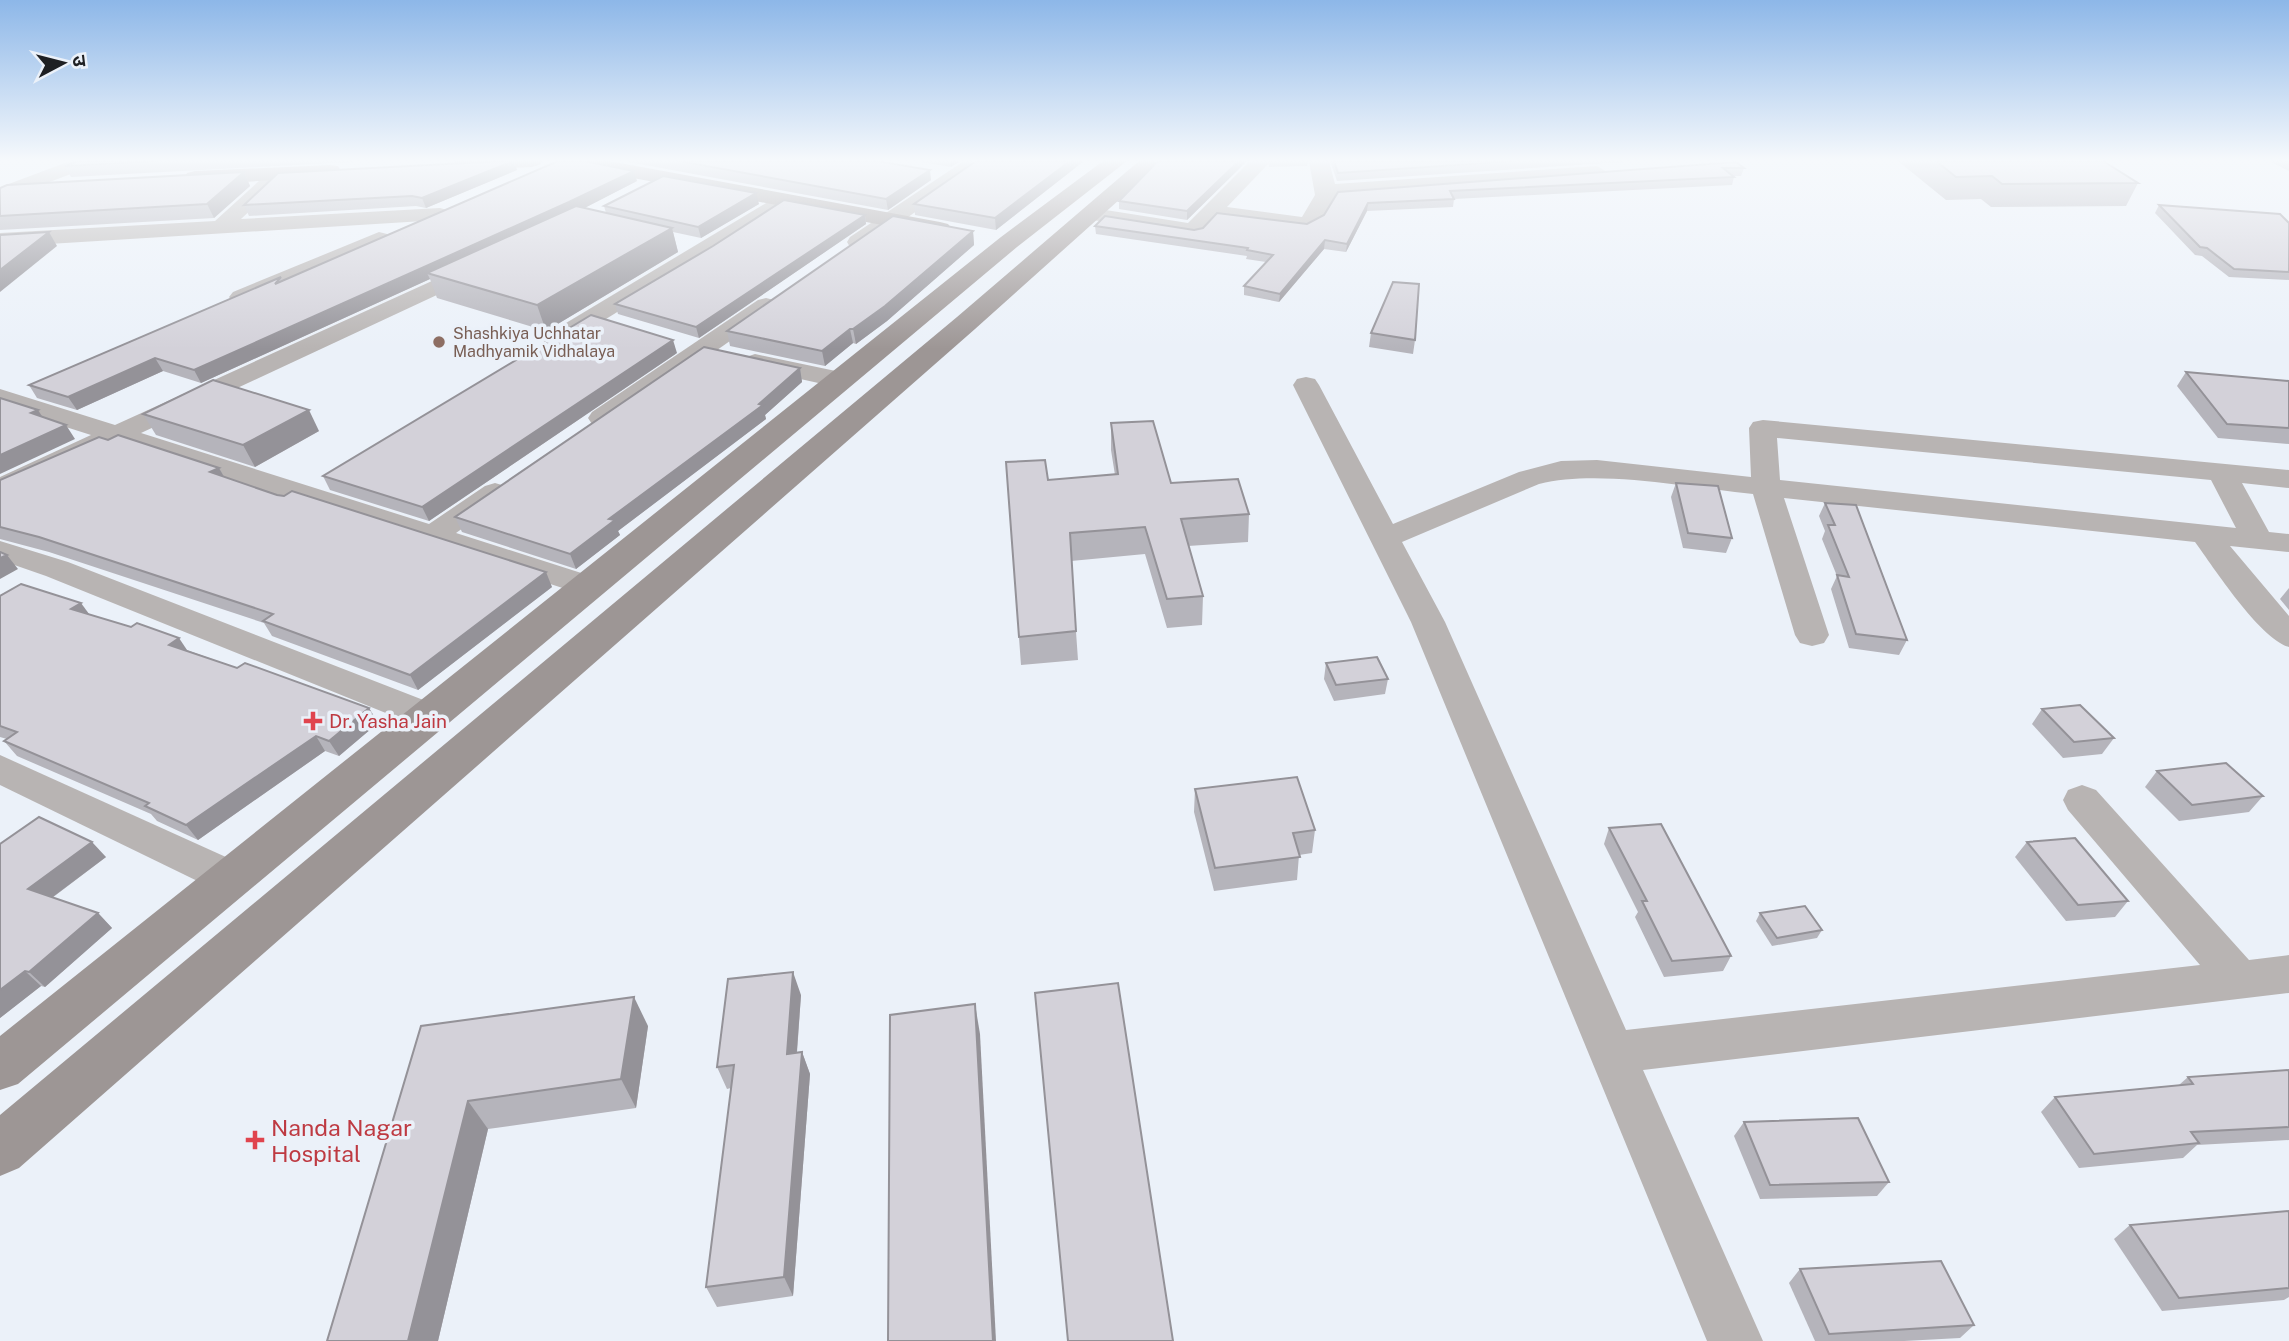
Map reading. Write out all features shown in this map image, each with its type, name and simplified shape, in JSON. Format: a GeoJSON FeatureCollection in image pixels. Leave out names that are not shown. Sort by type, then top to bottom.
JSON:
{"type":"FeatureCollection","features":[{"type":"Feature","properties":{"kind":"street"},"geometry":{"type":"LineString","coordinates":[[0,240],[265,224]]}},
{"type":"Feature","properties":{"kind":"street"},"geometry":{"type":"LineString","coordinates":[[220,306],[417,224]]}},
{"type":"Feature","properties":{"kind":"street"},"geometry":{"type":"LineString","coordinates":[[534,353],[747,224]]}},
{"type":"Feature","properties":{"kind":"street"},"geometry":{"type":"LineString","coordinates":[[834,258],[885,224]]}},
{"type":"Feature","properties":{"kind":"street"},"geometry":{"type":"LineString","coordinates":[[910,224],[956,232]]}},
{"type":"Feature","properties":{"kind":"street"},"geometry":{"type":"LineString","coordinates":[[0,1068],[841,380],[996,240],[1025,224]]}},
{"type":"Feature","properties":{"kind":"street"},"geometry":{"type":"LineString","coordinates":[[0,1150],[1082,224]]}},
{"type":"Feature","properties":{"kind":"street"},"geometry":{"type":"LineString","coordinates":[[1153,224],[1193,230],[1199,224]]}},
{"type":"Feature","properties":{"kind":"street"},"geometry":{"type":"LineString","coordinates":[[996,240],[1052,249]]}},
{"type":"Feature","properties":{"kind":"street"},"geometry":{"type":"LineString","coordinates":[[681,243],[706,249]]}},
{"type":"Feature","properties":{"kind":"street"},"geometry":{"type":"LineString","coordinates":[[0,488],[492,260]]}},
{"type":"Feature","properties":{"kind":"street"},"geometry":{"type":"LineString","coordinates":[[577,435],[789,289]]}},
{"type":"Feature","properties":{"kind":"street"},"geometry":{"type":"LineString","coordinates":[[593,317],[620,325]]}},
{"type":"Feature","properties":{"kind":"street"},"geometry":{"type":"LineString","coordinates":[[673,341],[841,380]]}},
{"type":"Feature","properties":{"kind":"street"},"geometry":{"type":"LineString","coordinates":[[1306,385],[1428,622],[1735,1341]]}},
{"type":"Feature","properties":{"kind":"street"},"geometry":{"type":"LineString","coordinates":[[7,395],[114,435],[312,486],[432,536],[589,586]]}},
{"type":"Feature","properties":{"kind":"street"},"geometry":{"type":"LineString","coordinates":[[1812,635],[1766,488],[1763,428],[2289,479]]}},
{"type":"Feature","properties":{"kind":"street"},"geometry":{"type":"LineString","coordinates":[[1385,538],[1529,478],[1561,470],[1597,469],[2289,543]]}},
{"type":"Feature","properties":{"kind":"street"},"geometry":{"type":"LineString","coordinates":[[2222,473],[2258,540]]}},
{"type":"Feature","properties":{"kind":"street"},"geometry":{"type":"LineString","coordinates":[[432,536],[510,481]]}},
{"type":"Feature","properties":{"kind":"street"},"geometry":{"type":"LineString","coordinates":[[2205,535],[2252,596],[2289,636]]}},
{"type":"Feature","properties":{"kind":"street"},"geometry":{"type":"LineString","coordinates":[[0,550],[57,569],[431,717]]}},
{"type":"Feature","properties":{"kind":"street"},"geometry":{"type":"LineString","coordinates":[[23,588],[57,569]]}},
{"type":"Feature","properties":{"kind":"street"},"geometry":{"type":"LineString","coordinates":[[0,769],[233,879]]}},
{"type":"Feature","properties":{"kind":"street"},"geometry":{"type":"LineString","coordinates":[[33,823],[66,800]]}},
{"type":"Feature","properties":{"kind":"street"},"geometry":{"type":"LineString","coordinates":[[2082,800],[2239,979]]}},
{"type":"Feature","properties":{"kind":"street"},"geometry":{"type":"LineString","coordinates":[[1612,1053],[2289,974]]}},
{"type":"Feature","properties":{"kind":"building"},"geometry":{"type":"Polygon","coordinates":[[[414,224],[521,224],[194,370],[155,358],[68,397],[29,385],[281,277],[275,284],[414,224]]]}},
{"type":"Feature","properties":{"kind":"building"},"geometry":{"type":"Polygon","coordinates":[[[537,224],[653,224],[672,228],[537,305],[427,273],[537,224]]]}},
{"type":"Feature","properties":{"kind":"building"},"geometry":{"type":"Polygon","coordinates":[[[683,224],[704,224],[698,227],[683,224]]]}},
{"type":"Feature","properties":{"kind":"building"},"geometry":{"type":"Polygon","coordinates":[[[748,224],[852,224],[696,327],[615,304],[748,224]]]}},
{"type":"Feature","properties":{"kind":"building"},"geometry":{"type":"Polygon","coordinates":[[[882,224],[933,224],[973,231],[885,306],[822,351],[727,331],[882,224]]]}},
{"type":"Feature","properties":{"kind":"building"},"geometry":{"type":"Polygon","coordinates":[[[1097,224],[1153,224],[1194,230],[1203,228],[1207,224],[1357,224],[1347,244],[1325,240],[1280,294],[1244,286],[1273,255],[1247,250],[1248,248],[1095,226],[1097,224]]]}},
{"type":"Feature","properties":{"kind":"building"},"geometry":{"type":"Polygon","coordinates":[[[2177,224],[2289,224],[2289,272],[2234,269],[2207,248],[2200,247],[2177,224]]]}},
{"type":"Feature","properties":{"kind":"building"},"geometry":{"type":"Polygon","coordinates":[[[49,232],[0,270],[0,235],[49,232]]]}},
{"type":"Feature","properties":{"kind":"building"},"geometry":{"type":"Polygon","coordinates":[[[1393,282],[1419,284],[1415,340],[1371,333],[1393,282]]]}},
{"type":"Feature","properties":{"kind":"building"},"geometry":{"type":"Polygon","coordinates":[[[591,315],[673,340],[422,507],[323,476],[591,315]]]}},
{"type":"Feature","properties":{"kind":"building"},"geometry":{"type":"Polygon","coordinates":[[[704,347],[800,368],[759,404],[763,405],[609,519],[615,520],[570,554],[455,517],[704,347]]]}},
{"type":"Feature","properties":{"kind":"building"},"geometry":{"type":"Polygon","coordinates":[[[2186,372],[2289,381],[2289,428],[2227,424],[2186,372]]]}},
{"type":"Feature","properties":{"kind":"building"},"geometry":{"type":"Polygon","coordinates":[[[213,380],[309,410],[243,445],[143,414],[213,380]]]}},
{"type":"Feature","properties":{"kind":"building"},"geometry":{"type":"Polygon","coordinates":[[[0,398],[38,410],[31,413],[66,425],[0,455],[0,398]]]}},
{"type":"Feature","properties":{"kind":"building"},"geometry":{"type":"Polygon","coordinates":[[[1153,421],[1171,483],[1238,479],[1249,514],[1181,519],[1203,596],[1167,599],[1145,527],[1070,533],[1076,631],[1019,637],[1006,462],[1045,460],[1048,480],[1118,474],[1111,423],[1153,421]]]}},
{"type":"Feature","properties":{"kind":"building"},"geometry":{"type":"Polygon","coordinates":[[[118,435],[219,468],[210,472],[277,495],[284,496],[292,491],[546,572],[410,675],[263,621],[273,614],[39,537],[0,527],[0,480],[99,437],[108,440],[118,435]]]}},
{"type":"Feature","properties":{"kind":"building"},"geometry":{"type":"Polygon","coordinates":[[[1676,483],[1718,486],[1732,538],[1688,533],[1676,483]]]}},
{"type":"Feature","properties":{"kind":"building"},"geometry":{"type":"Polygon","coordinates":[[[1825,503],[1856,505],[1907,640],[1856,634],[1837,575],[1849,577],[1828,525],[1835,525],[1825,503]]]}},
{"type":"Feature","properties":{"kind":"building"},"geometry":{"type":"Polygon","coordinates":[[[21,584],[81,603],[71,609],[131,627],[137,623],[179,638],[169,645],[237,668],[245,663],[369,708],[329,741],[316,736],[186,825],[145,806],[149,803],[4,741],[17,732],[0,726],[0,596],[21,584]]]}},
{"type":"Feature","properties":{"kind":"building"},"geometry":{"type":"Polygon","coordinates":[[[1377,657],[1388,679],[1336,685],[1326,663],[1377,657]]]}},
{"type":"Feature","properties":{"kind":"building"},"geometry":{"type":"Polygon","coordinates":[[[2080,705],[2114,738],[2074,742],[2042,709],[2080,705]]]}},
{"type":"Feature","properties":{"kind":"building"},"geometry":{"type":"Polygon","coordinates":[[[2226,763],[2263,796],[2192,805],[2157,771],[2226,763]]]}},
{"type":"Feature","properties":{"kind":"building"},"geometry":{"type":"Polygon","coordinates":[[[1297,777],[1315,830],[1293,833],[1300,857],[1215,868],[1195,789],[1297,777]]]}},
{"type":"Feature","properties":{"kind":"building"},"geometry":{"type":"Polygon","coordinates":[[[39,817],[92,842],[28,889],[98,913],[29,972],[25,971],[0,990],[0,844],[39,817]]]}},
{"type":"Feature","properties":{"kind":"building"},"geometry":{"type":"Polygon","coordinates":[[[1661,824],[1731,956],[1672,961],[1642,901],[1647,901],[1609,828],[1661,824]]]}},
{"type":"Feature","properties":{"kind":"building"},"geometry":{"type":"Polygon","coordinates":[[[2075,838],[2128,901],[2078,905],[2027,842],[2075,838]]]}},
{"type":"Feature","properties":{"kind":"building"},"geometry":{"type":"Polygon","coordinates":[[[1805,906],[1822,930],[1777,938],[1760,913],[1805,906]]]}},
{"type":"Feature","properties":{"kind":"building"},"geometry":{"type":"Polygon","coordinates":[[[793,972],[787,1054],[802,1052],[784,1277],[706,1287],[734,1065],[717,1067],[728,979],[793,972]]]}},
{"type":"Feature","properties":{"kind":"building"},"geometry":{"type":"Polygon","coordinates":[[[1118,983],[1173,1341],[1068,1341],[1035,993],[1118,983]]]}},
{"type":"Feature","properties":{"kind":"building"},"geometry":{"type":"Polygon","coordinates":[[[634,997],[621,1079],[468,1101],[408,1341],[327,1341],[421,1026],[634,997]]]}},
{"type":"Feature","properties":{"kind":"building"},"geometry":{"type":"Polygon","coordinates":[[[975,1004],[993,1341],[888,1341],[890,1015],[975,1004]]]}},
{"type":"Feature","properties":{"kind":"building"},"geometry":{"type":"Polygon","coordinates":[[[2289,1070],[2289,1127],[2191,1132],[2199,1143],[2094,1154],[2055,1097],[2193,1084],[2188,1077],[2289,1070]]]}},
{"type":"Feature","properties":{"kind":"building"},"geometry":{"type":"Polygon","coordinates":[[[1858,1118],[1889,1182],[1770,1185],[1744,1122],[1858,1118]]]}},
{"type":"Feature","properties":{"kind":"building"},"geometry":{"type":"Polygon","coordinates":[[[2289,1211],[2289,1288],[2179,1298],[2130,1225],[2289,1211]]]}},
{"type":"Feature","properties":{"kind":"building"},"geometry":{"type":"Polygon","coordinates":[[[1941,1261],[1974,1325],[1829,1334],[1800,1269],[1941,1261]]]}},
{"type":"Feature","properties":{"kind":"place","name":"Shashkiya Uchhatar Madhyamik Vidhalaya"},"geometry":{"type":"Point","coordinates":[439,342]}},
{"type":"Feature","properties":{"kind":"place","name":"Dr. Yasha Jain"},"geometry":{"type":"Point","coordinates":[313,721]}},
{"type":"Feature","properties":{"kind":"place","name":"Nanda Nagar Hospital"},"geometry":{"type":"Point","coordinates":[255,1140]}}]}
